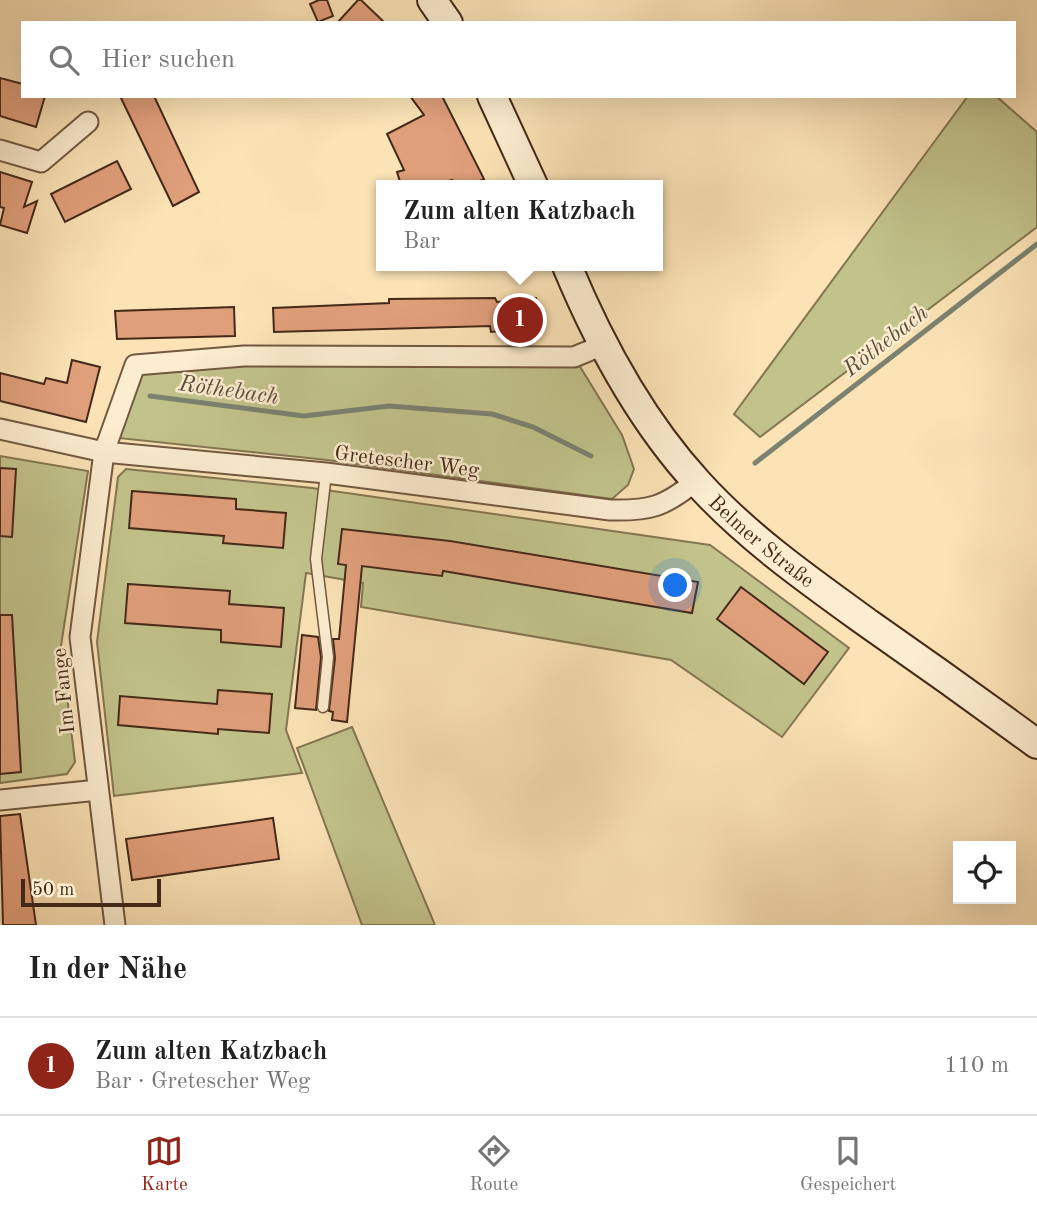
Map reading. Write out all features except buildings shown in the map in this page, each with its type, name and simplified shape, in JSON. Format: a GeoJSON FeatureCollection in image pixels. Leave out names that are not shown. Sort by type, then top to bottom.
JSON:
{"type":"FeatureCollection","features":[{"type":"Feature","properties":{"kind":"street"},"geometry":{"type":"LineString","coordinates":[[432,0],[447,21]]}},
{"type":"Feature","properties":{"kind":"street"},"geometry":{"type":"LineString","coordinates":[[493,98],[531,180]]}},
{"type":"Feature","properties":{"kind":"street"},"geometry":{"type":"LineString","coordinates":[[0,150],[41,162],[88,122]]}},
{"type":"Feature","properties":{"kind":"street","name":"Belmer Straße"},"geometry":{"type":"LineString","coordinates":[[569,271],[603,345],[627,387],[696,481],[782,562],[1037,744]]}},
{"type":"Feature","properties":{"kind":"street"},"geometry":{"type":"LineString","coordinates":[[104,452],[135,365],[244,356],[574,357],[603,345]]}},
{"type":"Feature","properties":{"kind":"street","name":"Gretescher Weg"},"geometry":{"type":"LineString","coordinates":[[0,429],[104,452],[326,473],[610,510],[646,511],[672,500],[696,481]]}},
{"type":"Feature","properties":{"kind":"street","name":"Im Fange"},"geometry":{"type":"LineString","coordinates":[[104,452],[80,636],[115,925]]}},
{"type":"Feature","properties":{"kind":"street"},"geometry":{"type":"LineString","coordinates":[[0,800],[98,790]]}},
{"type":"Feature","properties":{"kind":"lane"},"geometry":{"type":"LineString","coordinates":[[323,707],[328,657],[316,559],[326,473]]}},
{"type":"Feature","properties":{"kind":"green space"},"geometry":{"type":"Polygon","coordinates":[[[967,98],[998,98],[1037,132],[1037,227],[760,437],[734,414],[967,98]]]}},
{"type":"Feature","properties":{"kind":"green space"},"geometry":{"type":"Polygon","coordinates":[[[247,365],[579,365],[622,435],[634,469],[628,485],[612,499],[327,460],[118,438],[141,373],[247,365]]]}},
{"type":"Feature","properties":{"kind":"green space"},"geometry":{"type":"Polygon","coordinates":[[[0,456],[88,471],[61,646],[75,762],[67,774],[0,783],[0,456]]]}},
{"type":"Feature","properties":{"kind":"green space"},"geometry":{"type":"Polygon","coordinates":[[[126,469],[312,488],[710,545],[849,648],[782,737],[671,660],[361,607],[363,583],[306,573],[286,730],[302,773],[114,796],[97,642],[118,477],[126,469]]]}},
{"type":"Feature","properties":{"kind":"green space"},"geometry":{"type":"Polygon","coordinates":[[[352,727],[435,925],[362,925],[297,748],[352,727]]]}},
{"type":"Feature","properties":{"kind":"waterway","name":"Röthebach"},"geometry":{"type":"LineString","coordinates":[[755,463],[1037,244]]}},
{"type":"Feature","properties":{"kind":"waterway"},"geometry":{"type":"LineString","coordinates":[[150,396],[304,416],[389,406],[492,414],[533,427],[591,456]]}},
{"type":"Feature","properties":{"kind":"place","name":"Zum alten Katzbach"},"geometry":{"type":"Point","coordinates":[520,320]}}]}
